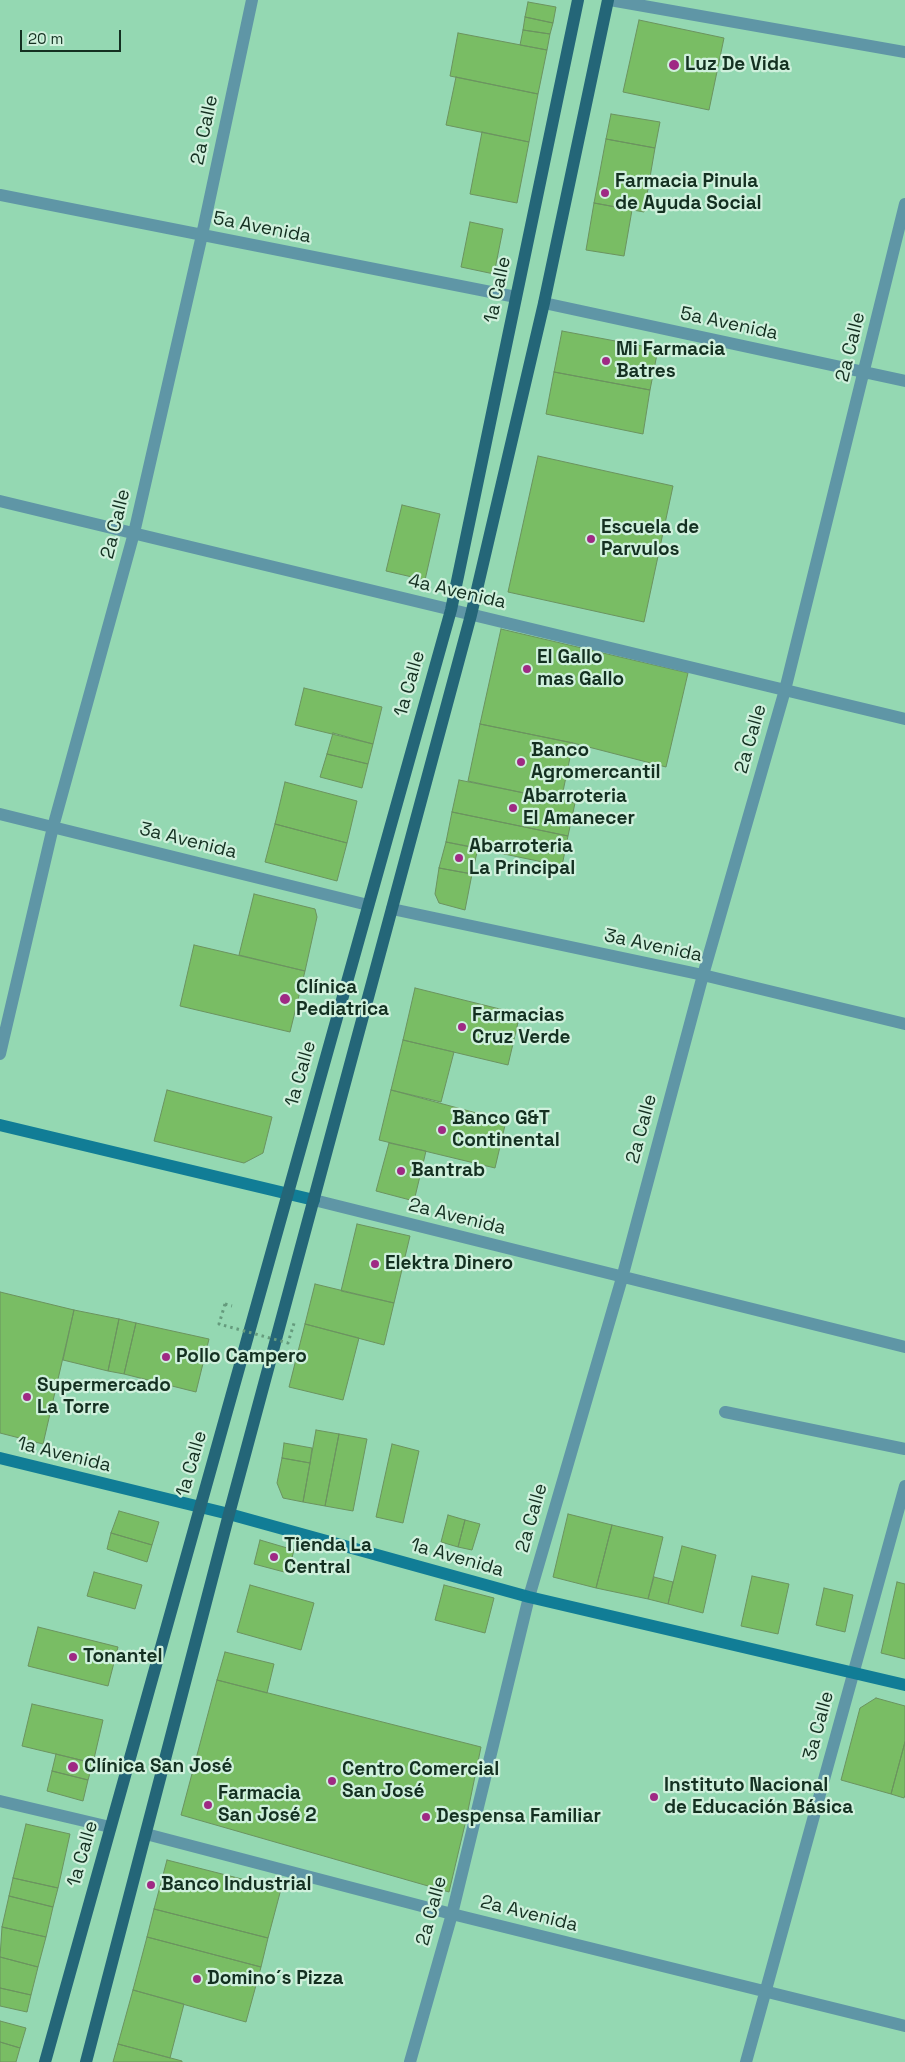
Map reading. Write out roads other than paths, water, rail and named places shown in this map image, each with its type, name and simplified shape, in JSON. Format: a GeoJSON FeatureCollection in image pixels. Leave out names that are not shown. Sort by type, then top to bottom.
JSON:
{"type":"FeatureCollection","features":[{"type":"Feature","properties":{"kind":"main road","name":"1a Calle"},"geometry":{"type":"LineString","coordinates":[[45,2062],[451,610],[578,0]]}},
{"type":"Feature","properties":{"kind":"main road"},"geometry":{"type":"LineString","coordinates":[[86,2062],[229,1514],[471,615],[544,303],[609,0]]}},
{"type":"Feature","properties":{"kind":"street","name":"2a Calle"},"geometry":{"type":"LineString","coordinates":[[0,1054],[53,827],[134,534],[202,235],[252,0]]}},
{"type":"Feature","properties":{"kind":"street"},"geometry":{"type":"LineString","coordinates":[[609,0],[905,52]]}},
{"type":"Feature","properties":{"kind":"street","name":"5a Avenida"},"geometry":{"type":"LineString","coordinates":[[0,195],[516,297]]}},
{"type":"Feature","properties":{"kind":"street","name":"2a Calle"},"geometry":{"type":"LineString","coordinates":[[410,2062],[452,1914],[529,1597],[622,1278],[703,975],[785,690],[905,204]]}},
{"type":"Feature","properties":{"kind":"street","name":"5a Avenida"},"geometry":{"type":"LineString","coordinates":[[544,303],[905,381]]}},
{"type":"Feature","properties":{"kind":"street","name":"4a Avenida"},"geometry":{"type":"LineString","coordinates":[[0,501],[905,719]]}},
{"type":"Feature","properties":{"kind":"street","name":"3a Avenida"},"geometry":{"type":"LineString","coordinates":[[0,814],[368,905]]}},
{"type":"Feature","properties":{"kind":"street","name":"3a Avenida"},"geometry":{"type":"LineString","coordinates":[[392,909],[703,975],[905,1024]]}},
{"type":"Feature","properties":{"kind":"street","name":"2a Avenida"},"geometry":{"type":"LineString","coordinates":[[0,1124],[905,1347]]}},
{"type":"Feature","properties":{"kind":"street"},"geometry":{"type":"LineString","coordinates":[[725,1412],[905,1449]]}},
{"type":"Feature","properties":{"kind":"street","name":"1a Avenida"},"geometry":{"type":"LineString","coordinates":[[0,1458],[229,1514],[529,1597],[905,1685]]}},
{"type":"Feature","properties":{"kind":"street","name":"3a Calle"},"geometry":{"type":"LineString","coordinates":[[746,2062],[905,1486]]}},
{"type":"Feature","properties":{"kind":"street"},"geometry":{"type":"LineString","coordinates":[[0,1801],[110,1827]]}},
{"type":"Feature","properties":{"kind":"street","name":"2a Avenida"},"geometry":{"type":"LineString","coordinates":[[146,1834],[452,1914],[766,1990],[905,2026]]}},
{"type":"Feature","properties":{"kind":"place","name":"Luz De Vida"},"geometry":{"type":"Point","coordinates":[674,65]}},
{"type":"Feature","properties":{"kind":"place","name":"Farmacia Pinula de Ayuda Social"},"geometry":{"type":"Point","coordinates":[605,193]}},
{"type":"Feature","properties":{"kind":"place","name":"Mi Farmacia Batres"},"geometry":{"type":"Point","coordinates":[606,361]}},
{"type":"Feature","properties":{"kind":"place","name":"Escuela de Parvulos"},"geometry":{"type":"Point","coordinates":[591,539]}},
{"type":"Feature","properties":{"kind":"place","name":"El Gallo mas Gallo"},"geometry":{"type":"Point","coordinates":[527,669]}},
{"type":"Feature","properties":{"kind":"place","name":"Banco Agromercantil"},"geometry":{"type":"Point","coordinates":[521,762]}},
{"type":"Feature","properties":{"kind":"place","name":"Abarroteria El Amanecer"},"geometry":{"type":"Point","coordinates":[513,808]}},
{"type":"Feature","properties":{"kind":"place","name":"Abarroteria La Principal"},"geometry":{"type":"Point","coordinates":[459,858]}},
{"type":"Feature","properties":{"kind":"place","name":"Clínica Pediatrica"},"geometry":{"type":"Point","coordinates":[285,999]}},
{"type":"Feature","properties":{"kind":"place","name":"Farmacias Cruz Verde"},"geometry":{"type":"Point","coordinates":[462,1027]}},
{"type":"Feature","properties":{"kind":"place","name":"Banco G&T Continental"},"geometry":{"type":"Point","coordinates":[442,1130]}},
{"type":"Feature","properties":{"kind":"place","name":"Bantrab"},"geometry":{"type":"Point","coordinates":[401,1171]}},
{"type":"Feature","properties":{"kind":"place","name":"Elektra Dinero"},"geometry":{"type":"Point","coordinates":[375,1264]}},
{"type":"Feature","properties":{"kind":"place","name":"Pollo Campero"},"geometry":{"type":"Point","coordinates":[166,1357]}},
{"type":"Feature","properties":{"kind":"place","name":"Supermercado La Torre"},"geometry":{"type":"Point","coordinates":[27,1397]}},
{"type":"Feature","properties":{"kind":"place","name":"Tienda La Central"},"geometry":{"type":"Point","coordinates":[274,1557]}},
{"type":"Feature","properties":{"kind":"place","name":"Tonantel"},"geometry":{"type":"Point","coordinates":[73,1657]}},
{"type":"Feature","properties":{"kind":"place","name":"Clínica San José"},"geometry":{"type":"Point","coordinates":[73,1767]}},
{"type":"Feature","properties":{"kind":"place","name":"Centro Comercial San José"},"geometry":{"type":"Point","coordinates":[332,1781]}},
{"type":"Feature","properties":{"kind":"place","name":"Instituto Nacional de Educación Básica"},"geometry":{"type":"Point","coordinates":[654,1797]}},
{"type":"Feature","properties":{"kind":"place","name":"Farmacia San José 2"},"geometry":{"type":"Point","coordinates":[208,1805]}},
{"type":"Feature","properties":{"kind":"place","name":"Despensa Familiar"},"geometry":{"type":"Point","coordinates":[426,1817]}},
{"type":"Feature","properties":{"kind":"place","name":"Banco Industrial"},"geometry":{"type":"Point","coordinates":[151,1885]}},
{"type":"Feature","properties":{"kind":"place","name":"Domino´s Pizza"},"geometry":{"type":"Point","coordinates":[197,1979]}}]}
